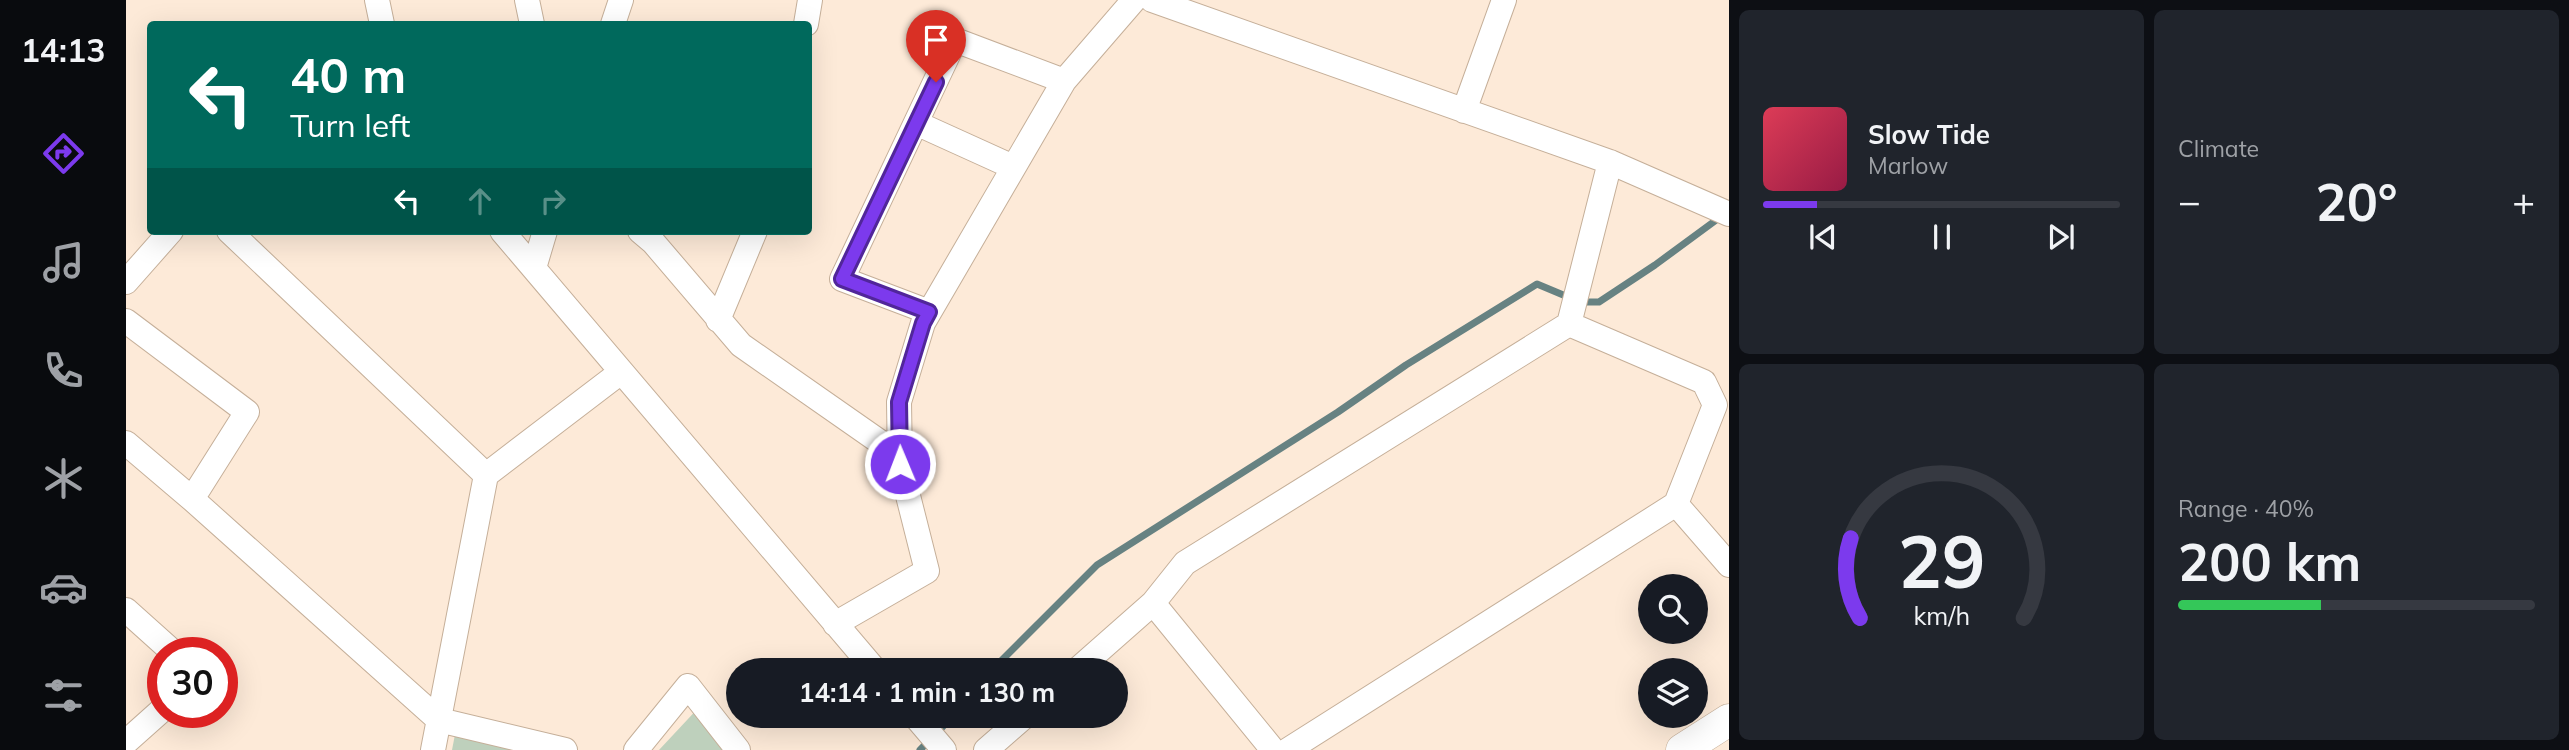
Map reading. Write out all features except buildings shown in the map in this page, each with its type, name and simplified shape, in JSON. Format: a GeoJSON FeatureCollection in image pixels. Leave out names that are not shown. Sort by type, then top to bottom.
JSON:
{"type":"FeatureCollection","features":[{"type":"Feature","properties":{"kind":"main road"},"geometry":{"type":"LineString","coordinates":[[1682,750],[1729,720]]}},
{"type":"Feature","properties":{"kind":"street"},"geometry":{"type":"LineString","coordinates":[[377,0],[381,21]]}},
{"type":"Feature","properties":{"kind":"street"},"geometry":{"type":"LineString","coordinates":[[527,0],[531,21]]}},
{"type":"Feature","properties":{"kind":"street"},"geometry":{"type":"LineString","coordinates":[[614,21],[621,0]]}},
{"type":"Feature","properties":{"kind":"street"},"geometry":{"type":"LineString","coordinates":[[806,21],[810,0]]}},
{"type":"Feature","properties":{"kind":"street"},"geometry":{"type":"LineString","coordinates":[[835,624],[927,570],[900,456],[899,402],[923,323],[1064,81],[1134,0]]}},
{"type":"Feature","properties":{"kind":"street"},"geometry":{"type":"LineString","coordinates":[[1152,0],[1610,162],[1729,214]]}},
{"type":"Feature","properties":{"kind":"street"},"geometry":{"type":"LineString","coordinates":[[1464,111],[1504,0]]}},
{"type":"Feature","properties":{"kind":"street"},"geometry":{"type":"LineString","coordinates":[[929,312],[842,279],[955,40],[1064,81]]}},
{"type":"Feature","properties":{"kind":"street"},"geometry":{"type":"LineString","coordinates":[[916,123],[1013,167]]}},
{"type":"Feature","properties":{"kind":"street"},"geometry":{"type":"LineString","coordinates":[[1091,658],[1153,603],[1185,563],[1569,324],[1610,162]]}},
{"type":"Feature","properties":{"kind":"street"},"geometry":{"type":"LineString","coordinates":[[126,282],[167,235]]}},
{"type":"Feature","properties":{"kind":"street"},"geometry":{"type":"LineString","coordinates":[[233,235],[486,475]]}},
{"type":"Feature","properties":{"kind":"street"},"geometry":{"type":"LineString","coordinates":[[505,235],[865,658]]}},
{"type":"Feature","properties":{"kind":"street"},"geometry":{"type":"LineString","coordinates":[[534,268],[544,235]]}},
{"type":"Feature","properties":{"kind":"street"},"geometry":{"type":"LineString","coordinates":[[644,235],[741,345],[900,456]]}},
{"type":"Feature","properties":{"kind":"street"},"geometry":{"type":"LineString","coordinates":[[718,320],[753,235]]}},
{"type":"Feature","properties":{"kind":"street"},"geometry":{"type":"LineString","coordinates":[[126,321],[247,412],[192,499]]}},
{"type":"Feature","properties":{"kind":"street"},"geometry":{"type":"LineString","coordinates":[[1288,750],[1676,504],[1715,405],[1704,382],[1569,324]]}},
{"type":"Feature","properties":{"kind":"street"},"geometry":{"type":"LineString","coordinates":[[433,750],[486,475],[621,372]]}},
{"type":"Feature","properties":{"kind":"street"},"geometry":{"type":"LineString","coordinates":[[126,443],[439,720],[565,750]]}},
{"type":"Feature","properties":{"kind":"street"},"geometry":{"type":"LineString","coordinates":[[1676,504],[1729,565]]}},
{"type":"Feature","properties":{"kind":"street"},"geometry":{"type":"LineString","coordinates":[[1153,603],[1273,750]]}},
{"type":"Feature","properties":{"kind":"street"},"geometry":{"type":"LineString","coordinates":[[126,610],[156,637]]}},
{"type":"Feature","properties":{"kind":"street"},"geometry":{"type":"LineString","coordinates":[[636,750],[688,686],[738,750]]}},
{"type":"Feature","properties":{"kind":"street"},"geometry":{"type":"LineString","coordinates":[[126,742],[147,723]]}},
{"type":"Feature","properties":{"kind":"street"},"geometry":{"type":"LineString","coordinates":[[925,728],[944,750]]}},
{"type":"Feature","properties":{"kind":"street"},"geometry":{"type":"LineString","coordinates":[[986,750],[1011,728]]}},
{"type":"Feature","properties":{"kind":"green space"},"geometry":{"type":"Polygon","coordinates":[[[702,704],[738,750],[659,750],[702,704]]]}},
{"type":"Feature","properties":{"kind":"green space"},"geometry":{"type":"Polygon","coordinates":[[[457,724],[535,750],[452,750],[457,724]]]}},
{"type":"Feature","properties":{"kind":"waterway"},"geometry":{"type":"LineString","coordinates":[[1004,658],[1097,565],[1338,412],[1406,365],[1537,284],[1580,302],[1599,302],[1723,215]]}},
{"type":"Feature","properties":{"kind":"waterway"},"geometry":{"type":"LineString","coordinates":[[920,750],[941,728]]}},
{"type":"Feature","properties":{"kind":"route"},"geometry":{"type":"LineString","coordinates":[[900,464],[899,402],[923,323],[929,312],[842,279],[936,82]]}}]}
